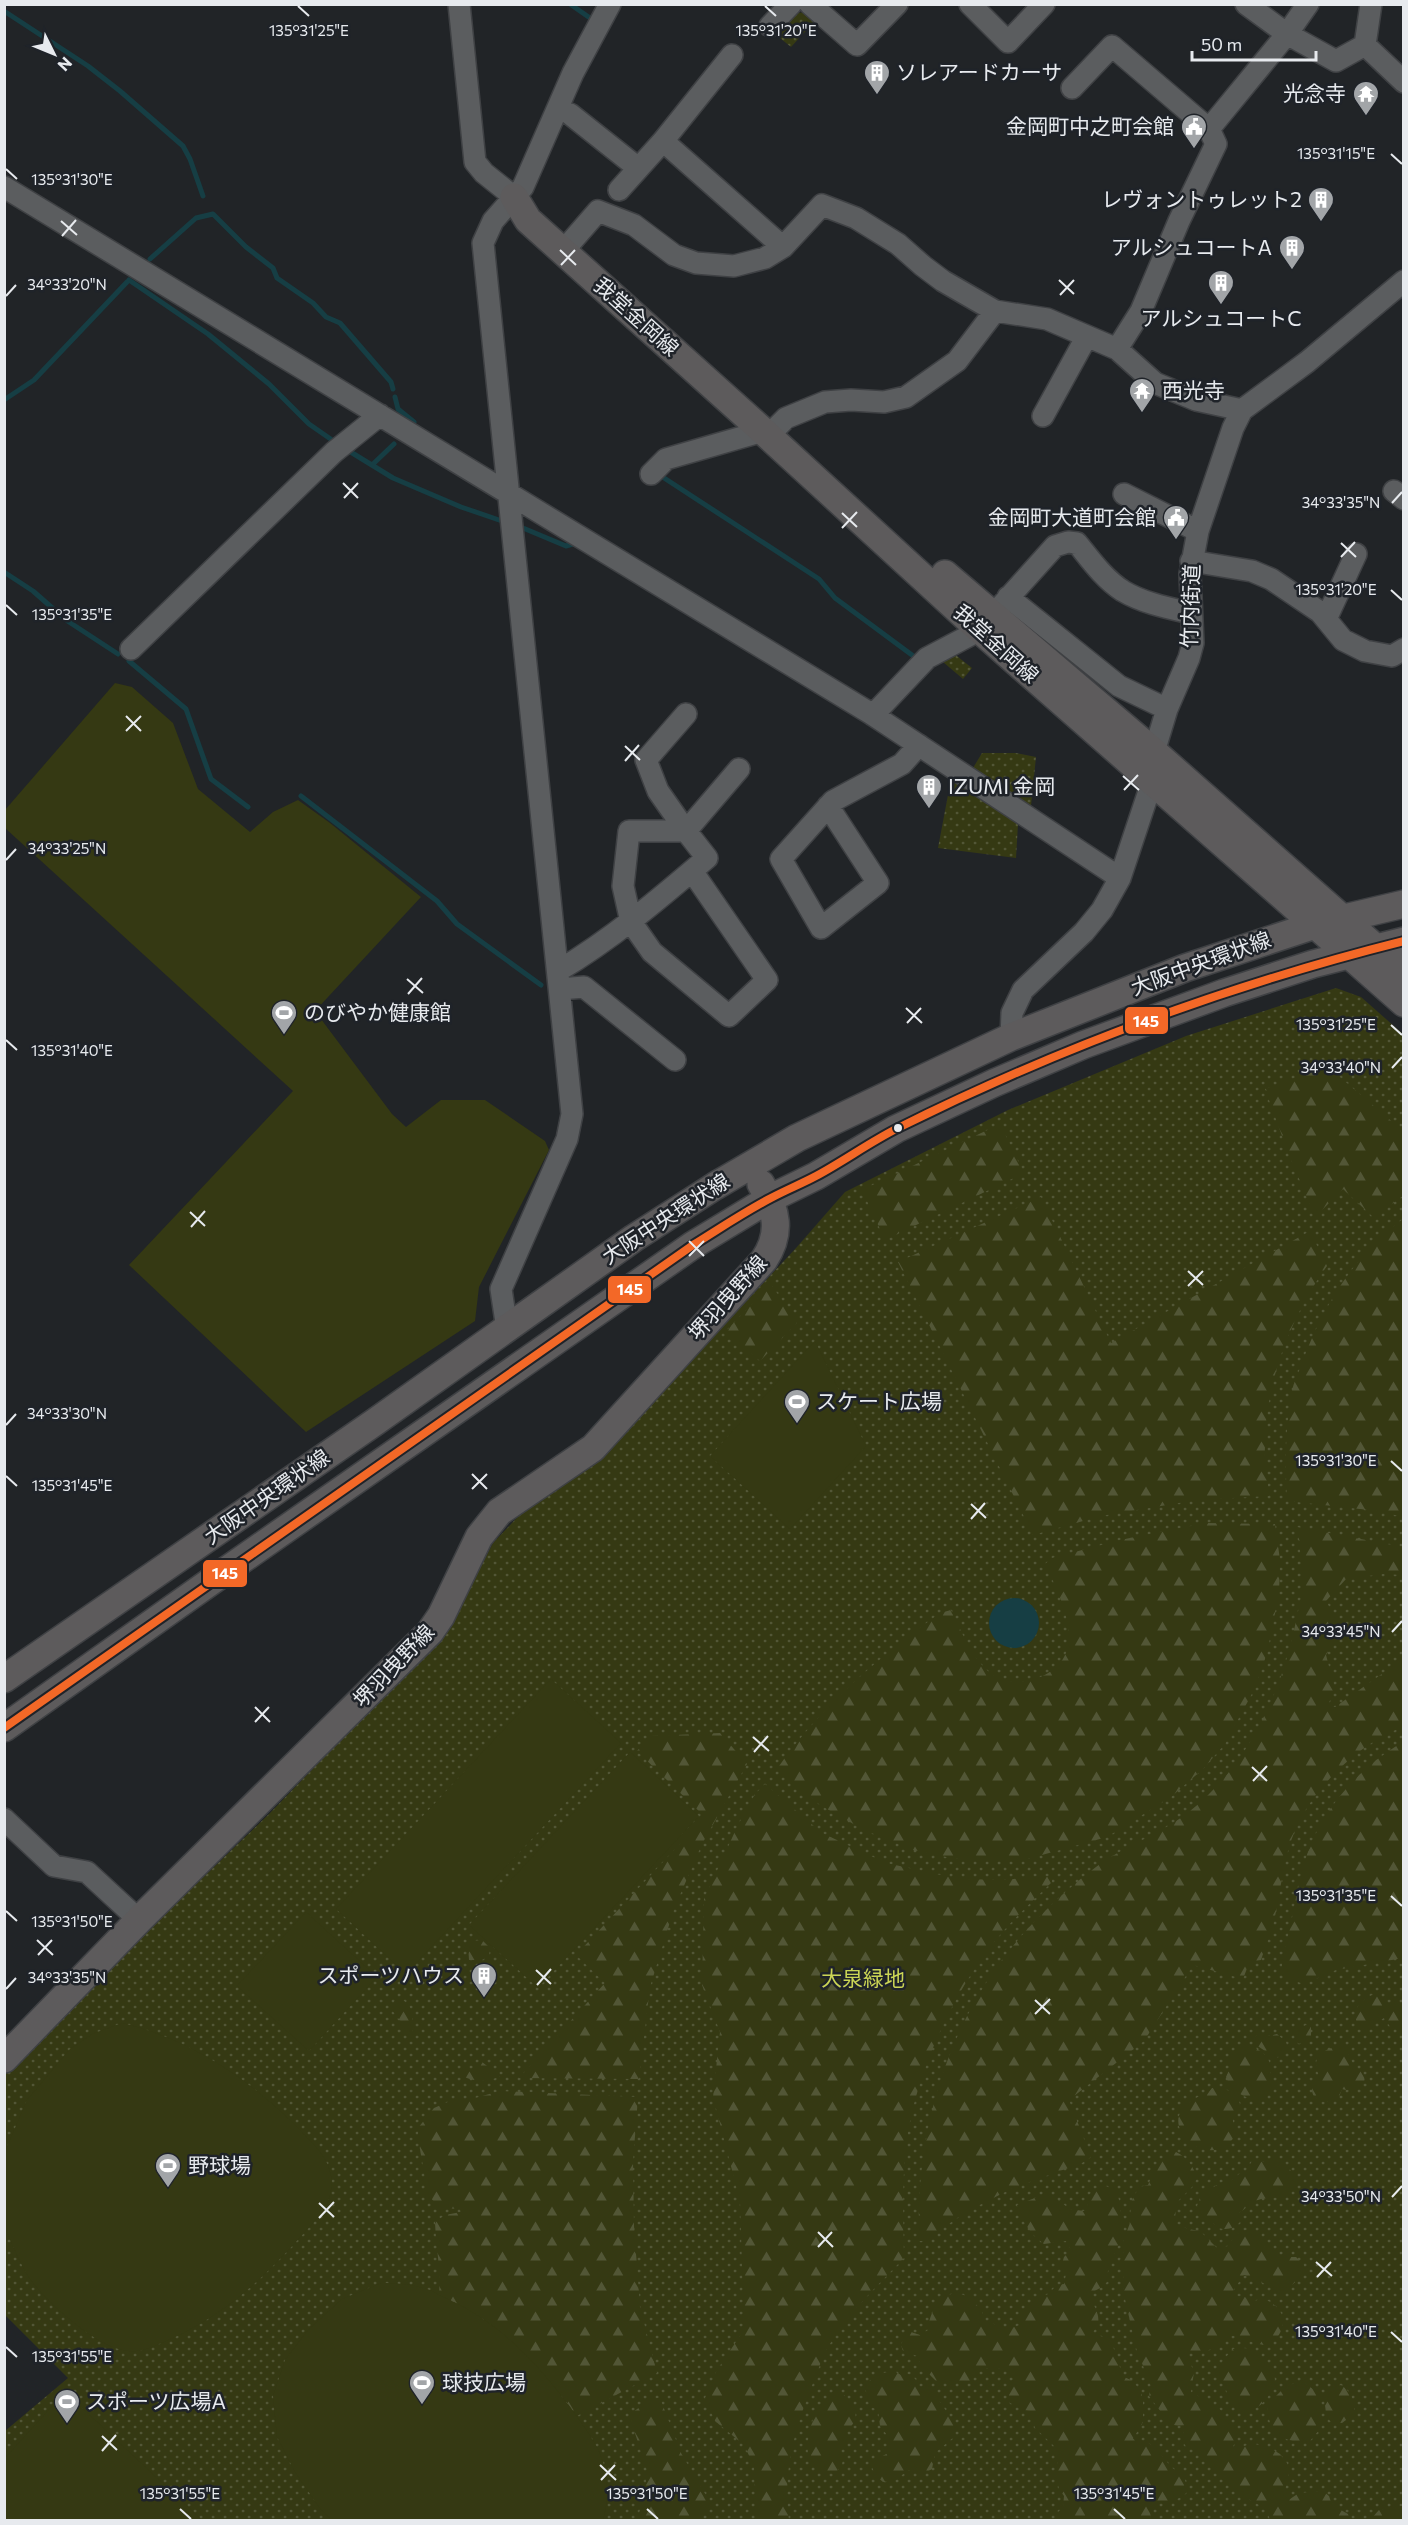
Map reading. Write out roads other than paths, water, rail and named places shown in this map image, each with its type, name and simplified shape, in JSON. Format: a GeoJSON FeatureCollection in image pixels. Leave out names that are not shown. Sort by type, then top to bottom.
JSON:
{"type":"FeatureCollection","features":[{"type":"Feature","properties":{"kind":"main road","name":"我堂金岡線"},"geometry":{"type":"LineString","coordinates":[[513,197],[536,211],[571,242],[770,429]]}},
{"type":"Feature","properties":{"kind":"main road","name":"我堂金岡線"},"geometry":{"type":"LineString","coordinates":[[513,197],[528,220],[770,429],[994,614],[1342,919],[1362,950],[1404,1003]]}},
{"type":"Feature","properties":{"kind":"main road","name":"我堂金岡線"},"geometry":{"type":"LineString","coordinates":[[994,614],[1152,782],[1315,925],[1404,973]]}},
{"type":"Feature","properties":{"kind":"main road","name":"大阪中央環状線"},"geometry":{"type":"LineString","coordinates":[[4,1679],[634,1238],[749,1165],[797,1138],[1011,1037],[1185,968],[1315,925],[1404,904]]}},
{"type":"Feature","properties":{"kind":"main road","name":"大阪中央環状線"},"geometry":{"type":"LineString","coordinates":[[4,1728],[693,1245],[769,1198],[816,1176],[896,1129],[1014,1074],[1083,1045],[1224,993],[1362,950],[1404,940]]}},
{"type":"Feature","properties":{"kind":"main road","name":"堺羽曳野線"},"geometry":{"type":"LineString","coordinates":[[4,2059],[139,1920],[430,1632],[441,1616],[478,1537],[500,1512],[593,1448],[764,1260],[773,1246],[777,1231],[769,1198],[749,1165]]}},
{"type":"Feature","properties":{"kind":"street"},"geometry":{"type":"LineString","coordinates":[[459,4],[475,162],[484,173],[513,197]]}},
{"type":"Feature","properties":{"kind":"street"},"geometry":{"type":"LineString","coordinates":[[507,1329],[501,1289],[567,1139],[572,1114],[483,243],[493,221],[523,187],[573,73],[610,4]]}},
{"type":"Feature","properties":{"kind":"street"},"geometry":{"type":"LineString","coordinates":[[770,26],[791,4]]}},
{"type":"Feature","properties":{"kind":"street"},"geometry":{"type":"LineString","coordinates":[[810,4],[857,45],[897,4]]}},
{"type":"Feature","properties":{"kind":"street"},"geometry":{"type":"LineString","coordinates":[[970,4],[1008,42],[1044,4]]}},
{"type":"Feature","properties":{"kind":"street"},"geometry":{"type":"LineString","coordinates":[[1246,4],[1287,34],[1336,61],[1365,45]]}},
{"type":"Feature","properties":{"kind":"street"},"geometry":{"type":"LineString","coordinates":[[1209,129],[1287,34],[1308,4]]}},
{"type":"Feature","properties":{"kind":"street"},"geometry":{"type":"LineString","coordinates":[[1365,45],[1371,4]]}},
{"type":"Feature","properties":{"kind":"street"},"geometry":{"type":"LineString","coordinates":[[1365,45],[1404,82]]}},
{"type":"Feature","properties":{"kind":"street"},"geometry":{"type":"LineString","coordinates":[[1072,88],[1113,46],[1209,129],[1216,144],[1179,221],[1141,311],[1117,349]]}},
{"type":"Feature","properties":{"kind":"street"},"geometry":{"type":"LineString","coordinates":[[619,190],[663,141],[732,55]]}},
{"type":"Feature","properties":{"kind":"street"},"geometry":{"type":"LineString","coordinates":[[570,114],[638,168]]}},
{"type":"Feature","properties":{"kind":"street"},"geometry":{"type":"LineString","coordinates":[[663,141],[783,246]]}},
{"type":"Feature","properties":{"kind":"street"},"geometry":{"type":"LineString","coordinates":[[4,187],[873,716],[1120,878]]}},
{"type":"Feature","properties":{"kind":"street"},"geometry":{"type":"LineString","coordinates":[[571,242],[598,212],[634,225],[674,255],[696,263],[734,266],[765,258],[783,246],[822,205],[856,218],[890,239],[936,276],[995,311],[1047,319],[1117,349],[1155,383],[1196,400],[1242,410]]}},
{"type":"Feature","properties":{"kind":"street","name":"竹内街道"},"geometry":{"type":"LineString","coordinates":[[1011,1037],[1012,1013],[1023,990],[1084,932],[1102,910],[1120,878],[1152,782],[1154,752],[1167,709],[1193,644],[1190,613],[1191,561],[1198,531],[1233,428],[1242,410],[1307,362],[1404,281]]}},
{"type":"Feature","properties":{"kind":"street"},"geometry":{"type":"LineString","coordinates":[[651,474],[666,459],[770,429],[786,418],[825,402],[851,400],[884,402],[906,397],[957,361],[995,311]]}},
{"type":"Feature","properties":{"kind":"street"},"geometry":{"type":"LineString","coordinates":[[1043,416],[1087,336]]}},
{"type":"Feature","properties":{"kind":"street"},"geometry":{"type":"LineString","coordinates":[[131,649],[334,452],[380,415]]}},
{"type":"Feature","properties":{"kind":"street"},"geometry":{"type":"LineString","coordinates":[[1124,494],[1198,531]]}},
{"type":"Feature","properties":{"kind":"street"},"geometry":{"type":"LineString","coordinates":[[873,716],[927,658],[994,614],[1055,546],[1068,542],[1077,543],[1105,577],[1123,591],[1158,605],[1190,613]]}},
{"type":"Feature","properties":{"kind":"street"},"geometry":{"type":"LineString","coordinates":[[1327,617],[1356,554]]}},
{"type":"Feature","properties":{"kind":"street"},"geometry":{"type":"LineString","coordinates":[[1191,561],[1252,571],[1271,579],[1327,617],[1343,640],[1365,651],[1392,656],[1404,649]]}},
{"type":"Feature","properties":{"kind":"street"},"geometry":{"type":"LineString","coordinates":[[994,614],[1119,686],[1167,709]]}},
{"type":"Feature","properties":{"kind":"street"},"geometry":{"type":"LineString","coordinates":[[559,980],[707,858],[658,791],[646,760],[686,714]]}},
{"type":"Feature","properties":{"kind":"street"},"geometry":{"type":"LineString","coordinates":[[828,806],[878,883],[821,928],[781,859],[828,806],[833,801],[902,764],[919,746]]}},
{"type":"Feature","properties":{"kind":"street"},"geometry":{"type":"LineString","coordinates":[[692,872],[768,980],[729,1016],[652,952],[631,922],[623,886],[629,831],[686,831],[739,769]]}},
{"type":"Feature","properties":{"kind":"street"},"geometry":{"type":"LineString","coordinates":[[559,980],[584,987],[675,1060]]}},
{"type":"Feature","properties":{"kind":"street"},"geometry":{"type":"LineString","coordinates":[[4,1819],[54,1866],[87,1872],[139,1920]]}},
{"type":"Feature","properties":{"kind":"water"},"geometry":{"type":"Polygon","coordinates":[[[1019,1598],[1032,1605],[1038,1613],[1038,1633],[1032,1641],[1024,1647],[1009,1648],[996,1641],[990,1633],[989,1618],[996,1605],[1004,1599],[1019,1598]]]}},
{"type":"Feature","properties":{"kind":"waterway"},"geometry":{"type":"LineString","coordinates":[[570,4],[590,18]]}},
{"type":"Feature","properties":{"kind":"waterway"},"geometry":{"type":"LineString","coordinates":[[4,11],[88,66],[183,146],[203,196]]}},
{"type":"Feature","properties":{"kind":"waterway"},"geometry":{"type":"LineString","coordinates":[[150,259],[196,218],[213,214],[246,247],[273,268],[277,278],[313,303],[326,317],[340,323],[391,382],[393,389]]}},
{"type":"Feature","properties":{"kind":"waterway"},"geometry":{"type":"LineString","coordinates":[[129,280],[208,334],[269,384],[309,424],[332,440]]}},
{"type":"Feature","properties":{"kind":"waterway"},"geometry":{"type":"LineString","coordinates":[[4,400],[34,380],[127,282]]}},
{"type":"Feature","properties":{"kind":"waterway"},"geometry":{"type":"LineString","coordinates":[[395,397],[398,409],[414,422]]}},
{"type":"Feature","properties":{"kind":"waterway"},"geometry":{"type":"LineString","coordinates":[[372,465],[394,444]]}},
{"type":"Feature","properties":{"kind":"waterway"},"geometry":{"type":"LineString","coordinates":[[349,451],[393,478],[461,507],[502,521]]}},
{"type":"Feature","properties":{"kind":"waterway"},"geometry":{"type":"LineString","coordinates":[[658,474],[819,579],[835,598],[916,658]]}},
{"type":"Feature","properties":{"kind":"waterway"},"geometry":{"type":"LineString","coordinates":[[523,528],[566,546],[576,543]]}},
{"type":"Feature","properties":{"kind":"waterway"},"geometry":{"type":"LineString","coordinates":[[4,572],[33,591],[66,620],[118,654]]}},
{"type":"Feature","properties":{"kind":"waterway"},"geometry":{"type":"LineString","coordinates":[[129,661],[186,709],[211,779],[248,807]]}},
{"type":"Feature","properties":{"kind":"waterway"},"geometry":{"type":"LineString","coordinates":[[301,796],[437,901],[457,924],[541,985]]}},
{"type":"Feature","properties":{"kind":"place","name":"ソレアードカーサ"},"geometry":{"type":"Point","coordinates":[877,96]}},
{"type":"Feature","properties":{"kind":"place","name":"光念寺"},"geometry":{"type":"Point","coordinates":[1366,117]}},
{"type":"Feature","properties":{"kind":"place","name":"金岡町中之町会館"},"geometry":{"type":"Point","coordinates":[1194,150]}},
{"type":"Feature","properties":{"kind":"place","name":"レヴォントゥレット2"},"geometry":{"type":"Point","coordinates":[1321,223]}},
{"type":"Feature","properties":{"kind":"place","name":"アルシュコートA"},"geometry":{"type":"Point","coordinates":[1292,271]}},
{"type":"Feature","properties":{"kind":"place","name":"アルシュコートC"},"geometry":{"type":"Point","coordinates":[1221,306]}},
{"type":"Feature","properties":{"kind":"place","name":"西光寺"},"geometry":{"type":"Point","coordinates":[1142,414]}},
{"type":"Feature","properties":{"kind":"place","name":"金岡町大道町会館"},"geometry":{"type":"Point","coordinates":[1176,541]}},
{"type":"Feature","properties":{"kind":"place","name":"IZUMI 金岡"},"geometry":{"type":"Point","coordinates":[929,810]}},
{"type":"Feature","properties":{"kind":"place","name":"のびやか健康館"},"geometry":{"type":"Point","coordinates":[284,1036]}},
{"type":"Feature","properties":{"kind":"place","name":"スケート広場"},"geometry":{"type":"Point","coordinates":[797,1425]}},
{"type":"Feature","properties":{"kind":"place","name":"スポーツハウス"},"geometry":{"type":"Point","coordinates":[484,1999]}},
{"type":"Feature","properties":{"kind":"place","name":"野球場"},"geometry":{"type":"Point","coordinates":[168,2189]}},
{"type":"Feature","properties":{"kind":"place","name":"球技広場"},"geometry":{"type":"Point","coordinates":[422,2406]}},
{"type":"Feature","properties":{"kind":"place","name":"スポーツ広場A"},"geometry":{"type":"Point","coordinates":[67,2425]}},
{"type":"Feature","properties":{"kind":"park label","name":"大泉緑地"},"geometry":{"type":"Point","coordinates":[863,1979]}}]}
